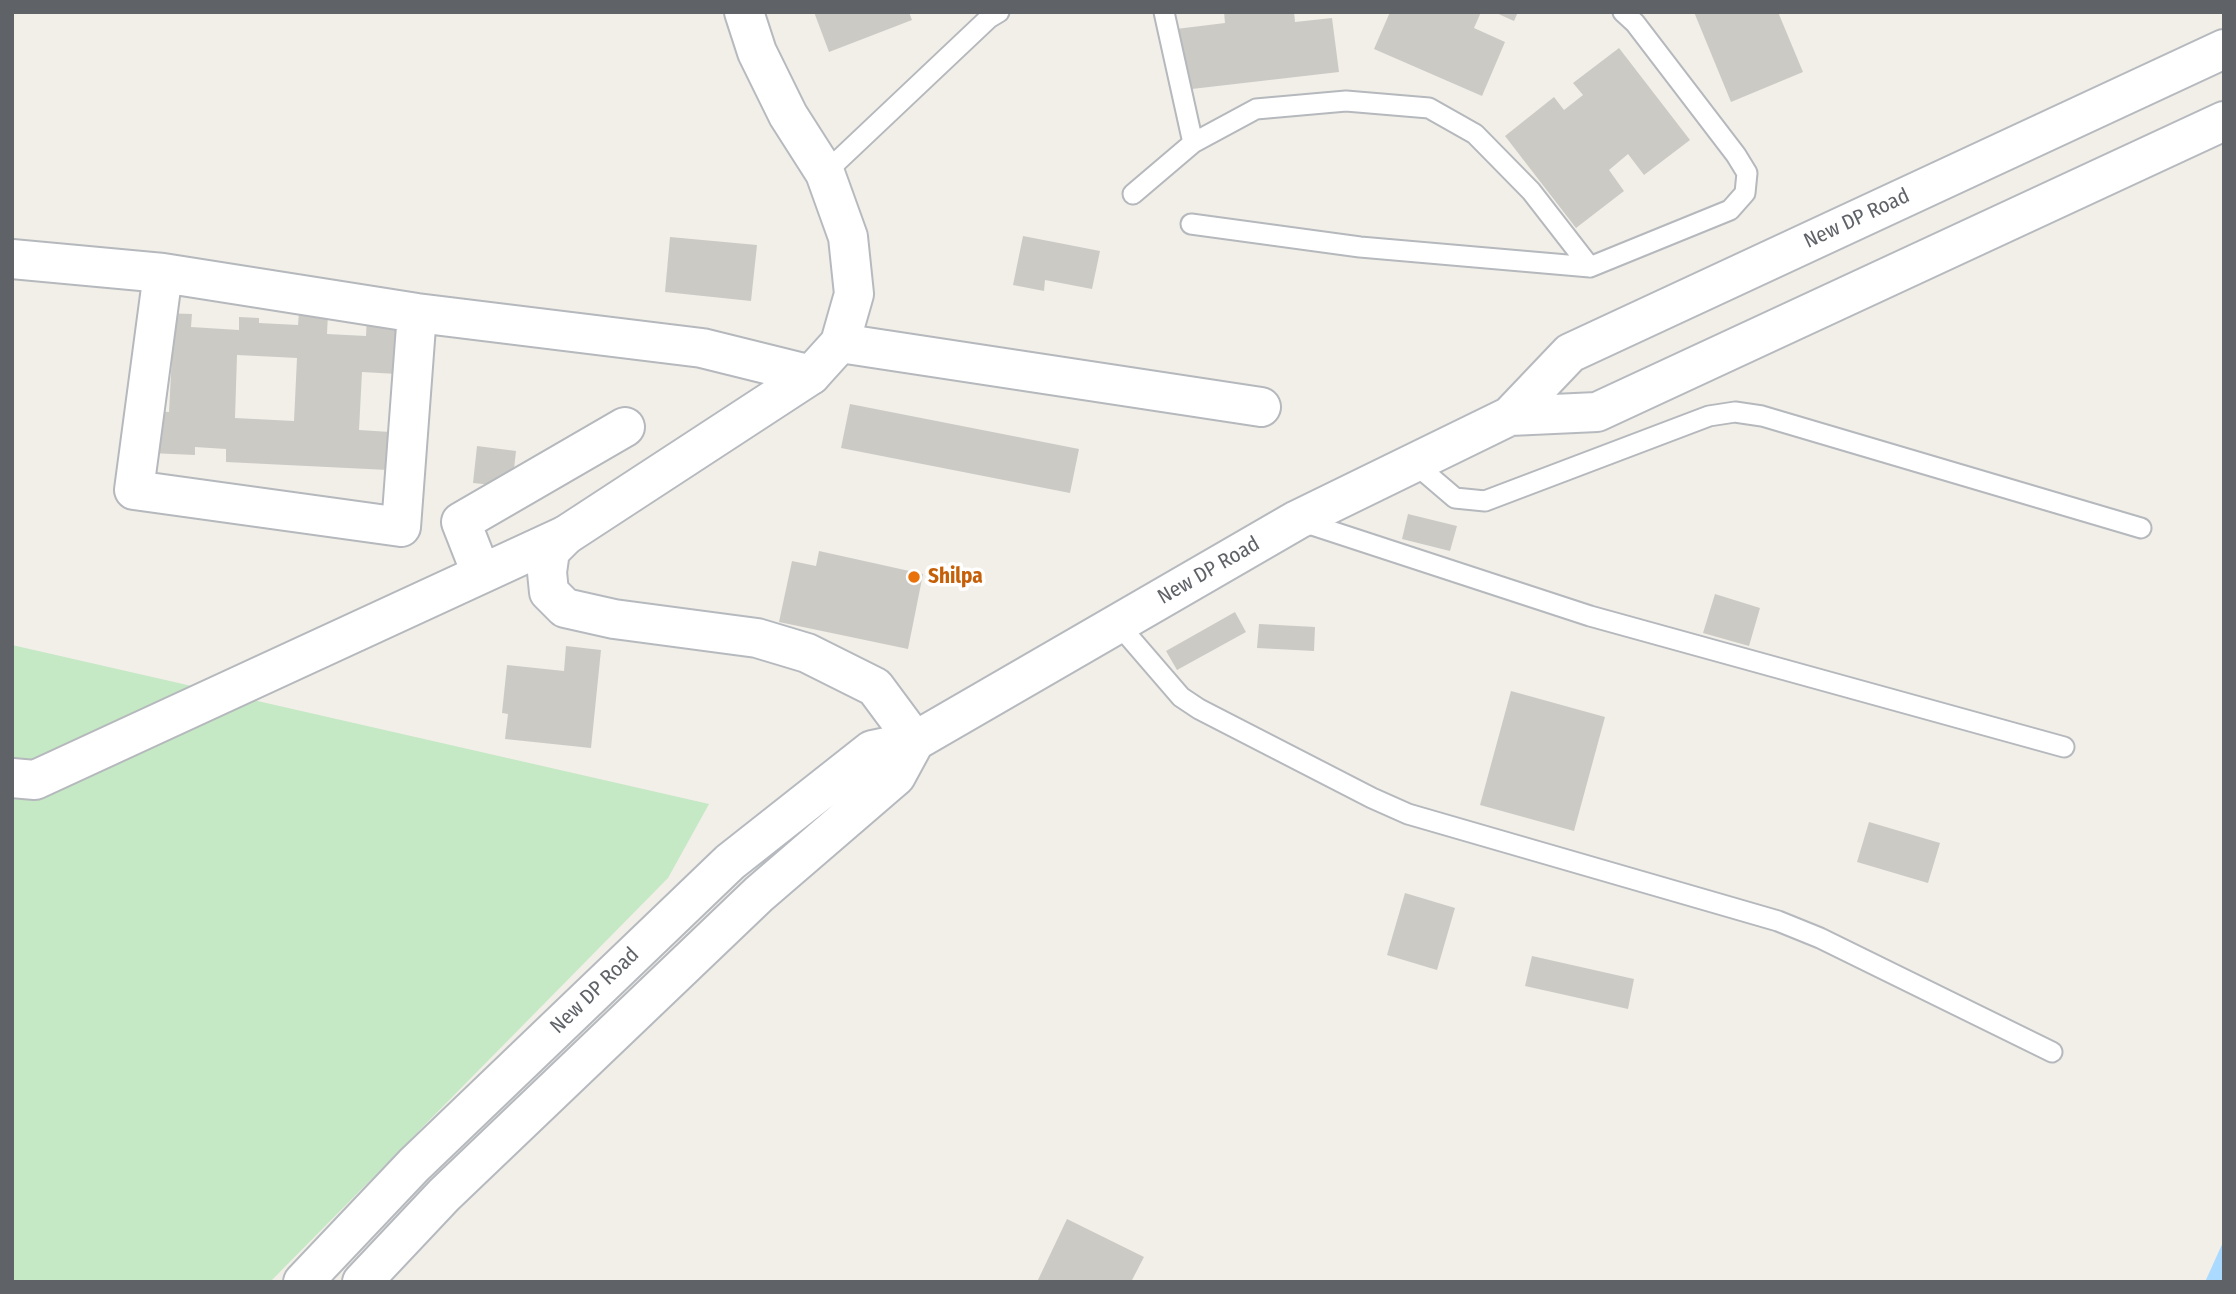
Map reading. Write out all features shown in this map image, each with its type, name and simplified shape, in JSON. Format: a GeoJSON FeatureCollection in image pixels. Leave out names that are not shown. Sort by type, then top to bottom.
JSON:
{"type":"FeatureCollection","features":[{"type":"Feature","properties":{"kind":"street"},"geometry":{"type":"LineString","coordinates":[[12,778],[35,780],[566,534],[811,375],[840,343],[854,294],[848,237],[825,173],[788,115],[762,62],[744,12]]}},
{"type":"Feature","properties":{"kind":"street","name":"New DP Road"},"geometry":{"type":"LineString","coordinates":[[303,1282],[414,1165],[730,862],[872,750],[915,741],[1297,520],[1510,416],[1570,353],[2224,49]]}},
{"type":"Feature","properties":{"kind":"street","name":"New DP Road"},"geometry":{"type":"LineString","coordinates":[[1510,416],[1597,412],[2224,121]]}},
{"type":"Feature","properties":{"kind":"street"},"geometry":{"type":"LineString","coordinates":[[12,260],[163,273],[417,313],[702,348],[811,375]]}},
{"type":"Feature","properties":{"kind":"street"},"geometry":{"type":"LineString","coordinates":[[163,273],[134,490],[401,527],[417,313]]}},
{"type":"Feature","properties":{"kind":"street"},"geometry":{"type":"LineString","coordinates":[[840,343],[1261,407]]}},
{"type":"Feature","properties":{"kind":"street"},"geometry":{"type":"LineString","coordinates":[[481,573],[461,522],[625,427]]}},
{"type":"Feature","properties":{"kind":"street"},"geometry":{"type":"LineString","coordinates":[[566,534],[550,551],[547,572],[550,592],[565,608],[614,619],[757,638],[807,653],[875,687],[915,741]]}},
{"type":"Feature","properties":{"kind":"street","name":"New DP Road"},"geometry":{"type":"LineString","coordinates":[[362,1282],[444,1195],[759,894],[896,776],[915,741]]}},
{"type":"Feature","properties":{"kind":"lane"},"geometry":{"type":"LineString","coordinates":[[825,173],[989,18],[999,12]]}},
{"type":"Feature","properties":{"kind":"lane"},"geometry":{"type":"LineString","coordinates":[[1164,12],[1194,143]]}},
{"type":"Feature","properties":{"kind":"lane"},"geometry":{"type":"LineString","coordinates":[[1191,224],[1360,247],[1590,267],[1730,211],[1745,192],[1747,173],[1635,23],[1623,12]]}},
{"type":"Feature","properties":{"kind":"lane"},"geometry":{"type":"LineString","coordinates":[[1133,194],[1194,143],[1256,109],[1346,101],[1429,108],[1475,134],[1531,191],[1590,267]]}},
{"type":"Feature","properties":{"kind":"lane"},"geometry":{"type":"LineString","coordinates":[[1413,463],[1455,498],[1485,501],[1709,415],[1735,412],[1762,416],[2141,528]]}},
{"type":"Feature","properties":{"kind":"lane"},"geometry":{"type":"LineString","coordinates":[[1297,520],[1590,616],[2064,747]]}},
{"type":"Feature","properties":{"kind":"lane"},"geometry":{"type":"LineString","coordinates":[[1118,624],[1181,697],[1199,709],[1373,798],[1408,814],[1778,921],[1820,938],[2053,1052]]}},
{"type":"Feature","properties":{"kind":"green space"},"geometry":{"type":"Polygon","coordinates":[[[12,645],[709,804],[668,878],[270,1282],[12,1282],[12,645]]]}},
{"type":"Feature","properties":{"kind":"water"},"geometry":{"type":"Polygon","coordinates":[[[2224,1240],[2224,1282],[2205,1282],[2224,1240]]]}},
{"type":"Feature","properties":{"kind":"building"},"geometry":{"type":"Polygon","coordinates":[[[814,12],[909,12],[912,20],[829,52],[814,12]]]}},
{"type":"Feature","properties":{"kind":"building"},"geometry":{"type":"Polygon","coordinates":[[[1224,12],[1294,12],[1295,22],[1332,18],[1339,72],[1183,90],[1176,29],[1225,23],[1224,12]]]}},
{"type":"Feature","properties":{"kind":"building"},"geometry":{"type":"Polygon","coordinates":[[[1390,12],[1481,12],[1474,28],[1505,42],[1482,96],[1374,49],[1390,12]]]}},
{"type":"Feature","properties":{"kind":"building"},"geometry":{"type":"Polygon","coordinates":[[[1494,12],[1518,12],[1514,21],[1494,12]]]}},
{"type":"Feature","properties":{"kind":"building"},"geometry":{"type":"Polygon","coordinates":[[[1694,12],[1778,12],[1803,72],[1731,102],[1694,12]]]}},
{"type":"Feature","properties":{"kind":"building"},"geometry":{"type":"Polygon","coordinates":[[[1619,48],[1690,140],[1644,175],[1628,154],[1609,170],[1624,191],[1576,228],[1505,136],[1554,97],[1564,110],[1583,95],[1573,83],[1619,48]]]}},
{"type":"Feature","properties":{"kind":"building"},"geometry":{"type":"Polygon","coordinates":[[[1023,236],[1100,251],[1092,289],[1045,280],[1044,291],[1013,285],[1023,236]]]}},
{"type":"Feature","properties":{"kind":"building"},"geometry":{"type":"Polygon","coordinates":[[[670,237],[757,245],[751,301],[665,292],[670,237]]]}},
{"type":"Feature","properties":{"kind":"building"},"geometry":{"type":"Polygon","coordinates":[[[299,312],[328,313],[327,334],[366,336],[367,315],[400,317],[397,374],[362,372],[359,430],[390,432],[388,470],[226,462],[226,449],[195,447],[195,455],[150,453],[152,411],[169,412],[172,355],[165,354],[161,313],[192,314],[191,327],[239,330],[239,317],[259,318],[259,323],[298,325],[299,312]],[[237,355],[235,418],[294,421],[297,358],[237,355]]]}},
{"type":"Feature","properties":{"kind":"building"},"geometry":{"type":"Polygon","coordinates":[[[850,404],[1079,449],[1070,493],[841,448],[850,404]]]}},
{"type":"Feature","properties":{"kind":"building"},"geometry":{"type":"Polygon","coordinates":[[[477,446],[516,451],[512,487],[473,483],[477,446]]]}},
{"type":"Feature","properties":{"kind":"building"},"geometry":{"type":"Polygon","coordinates":[[[1408,514],[1457,526],[1450,551],[1402,539],[1408,514]]]}},
{"type":"Feature","properties":{"kind":"building"},"geometry":{"type":"Polygon","coordinates":[[[819,551],[923,574],[908,649],[779,622],[792,561],[816,566],[819,551]]]}},
{"type":"Feature","properties":{"kind":"building"},"geometry":{"type":"Polygon","coordinates":[[[1715,594],[1760,608],[1749,646],[1703,633],[1715,594]]]}},
{"type":"Feature","properties":{"kind":"building"},"geometry":{"type":"Polygon","coordinates":[[[1235,612],[1246,632],[1177,670],[1166,651],[1235,612]]]}},
{"type":"Feature","properties":{"kind":"building"},"geometry":{"type":"Polygon","coordinates":[[[1259,624],[1315,627],[1314,651],[1257,648],[1259,624]]]}},
{"type":"Feature","properties":{"kind":"building"},"geometry":{"type":"Polygon","coordinates":[[[566,646],[601,650],[591,748],[505,739],[508,714],[502,713],[507,665],[564,671],[566,646]]]}},
{"type":"Feature","properties":{"kind":"building"},"geometry":{"type":"Polygon","coordinates":[[[1511,691],[1605,717],[1574,831],[1480,805],[1511,691]]]}},
{"type":"Feature","properties":{"kind":"building"},"geometry":{"type":"Polygon","coordinates":[[[1869,822],[1940,843],[1928,883],[1857,862],[1869,822]]]}},
{"type":"Feature","properties":{"kind":"building"},"geometry":{"type":"Polygon","coordinates":[[[1405,893],[1455,908],[1437,970],[1387,955],[1405,893]]]}},
{"type":"Feature","properties":{"kind":"building"},"geometry":{"type":"Polygon","coordinates":[[[1532,956],[1634,979],[1628,1009],[1525,986],[1532,956]]]}},
{"type":"Feature","properties":{"kind":"building"},"geometry":{"type":"Polygon","coordinates":[[[1067,1219],[1144,1257],[1131,1282],[1037,1282],[1067,1219]]]}},
{"type":"Feature","properties":{"kind":"place","name":"Shilpa"},"geometry":{"type":"Point","coordinates":[914,577]}}]}
